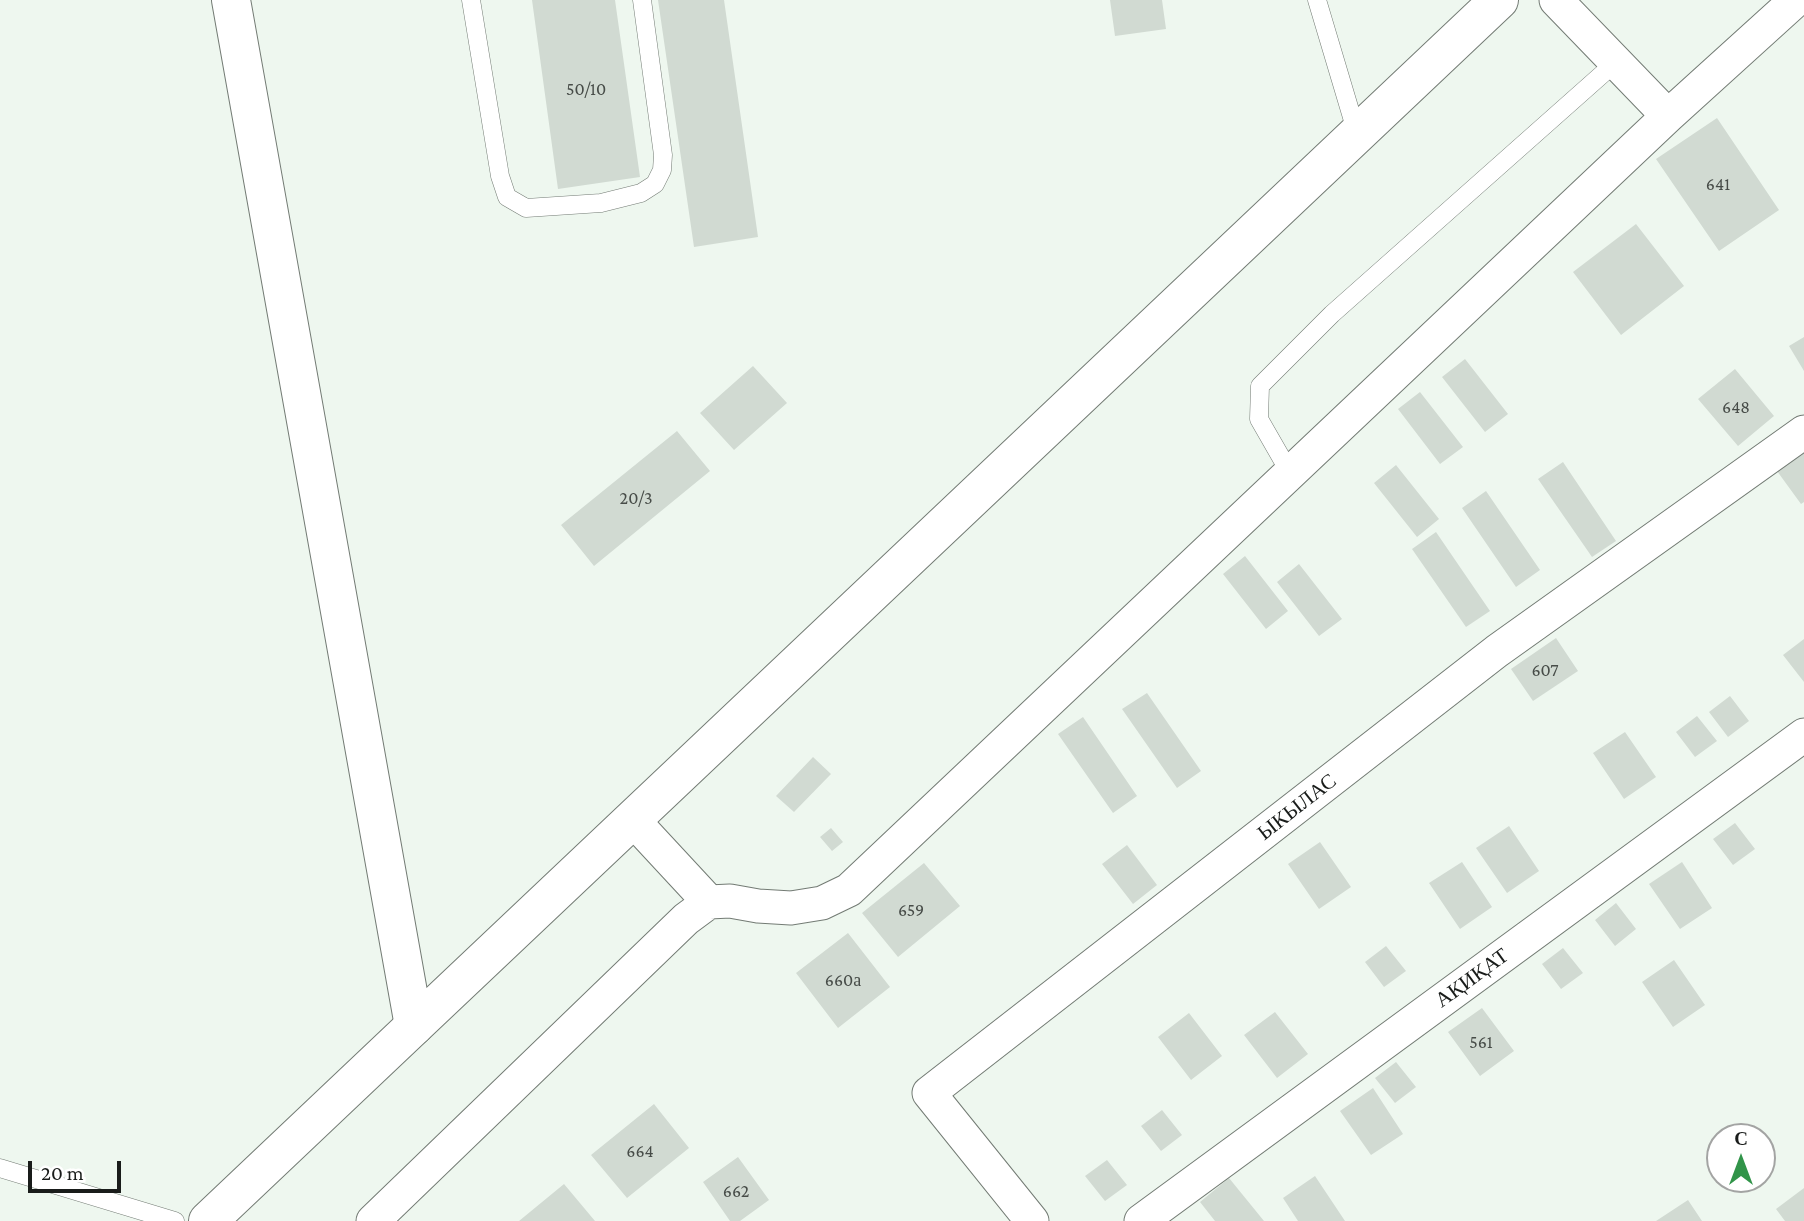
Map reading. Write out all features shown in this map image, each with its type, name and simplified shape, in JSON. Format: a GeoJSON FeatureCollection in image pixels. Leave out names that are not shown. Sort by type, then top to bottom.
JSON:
{"type":"FeatureCollection","features":[{"type":"Feature","properties":{"kind":"main road"},"geometry":{"type":"LineString","coordinates":[[231,0],[414,1026]]}},
{"type":"Feature","properties":{"kind":"main road"},"geometry":{"type":"LineString","coordinates":[[208,1221],[1499,0]]}},
{"type":"Feature","properties":{"kind":"street"},"geometry":{"type":"LineString","coordinates":[[1556,0],[1668,116]]}},
{"type":"Feature","properties":{"kind":"street"},"geometry":{"type":"LineString","coordinates":[[373,1221],[686,919],[709,902],[730,901],[791,908],[822,903],[849,891],[1668,116],[1796,0]]}},
{"type":"Feature","properties":{"kind":"street","name":"ЫКЫЛАС"},"geometry":{"type":"LineString","coordinates":[[1032,1221],[929,1093],[1497,651],[1804,432]]}},
{"type":"Feature","properties":{"kind":"street","name":"АҚИҚАТ"},"geometry":{"type":"LineString","coordinates":[[1141,1221],[1804,734]]}},
{"type":"Feature","properties":{"kind":"street"},"geometry":{"type":"LineString","coordinates":[[632,819],[709,902]]}},
{"type":"Feature","properties":{"kind":"lane"},"geometry":{"type":"LineString","coordinates":[[471,0],[500,176],[507,197],[526,208],[601,203],[641,193],[655,184],[662,170],[663,155],[642,0]]}},
{"type":"Feature","properties":{"kind":"lane"},"geometry":{"type":"LineString","coordinates":[[1317,0],[1357,134]]}},
{"type":"Feature","properties":{"kind":"lane"},"geometry":{"type":"LineString","coordinates":[[1290,473],[1259,419],[1260,386],[1332,314],[1616,62]]}},
{"type":"Feature","properties":{"kind":"lane"},"geometry":{"type":"LineString","coordinates":[[0,1168],[175,1221]]}},
{"type":"Feature","properties":{"kind":"building"},"geometry":{"type":"Polygon","coordinates":[[[532,0],[615,0],[640,177],[558,189],[532,0]]]}},
{"type":"Feature","properties":{"kind":"building"},"geometry":{"type":"Polygon","coordinates":[[[658,0],[724,0],[758,237],[694,247],[658,0]]]}},
{"type":"Feature","properties":{"kind":"building"},"geometry":{"type":"Polygon","coordinates":[[[1110,0],[1162,0],[1166,29],[1115,36],[1110,0]]]}},
{"type":"Feature","properties":{"kind":"building"},"geometry":{"type":"Polygon","coordinates":[[[1717,118],[1779,210],[1719,251],[1656,159],[1717,118]]]}},
{"type":"Feature","properties":{"kind":"building"},"geometry":{"type":"Polygon","coordinates":[[[1636,224],[1684,286],[1621,335],[1573,272],[1636,224]]]}},
{"type":"Feature","properties":{"kind":"building"},"geometry":{"type":"Polygon","coordinates":[[[1804,337],[1804,371],[1789,346],[1804,337]]]}},
{"type":"Feature","properties":{"kind":"building"},"geometry":{"type":"Polygon","coordinates":[[[1465,359],[1508,414],[1485,432],[1442,377],[1465,359]]]}},
{"type":"Feature","properties":{"kind":"building"},"geometry":{"type":"Polygon","coordinates":[[[753,366],[787,403],[734,450],[700,413],[753,366]]]}},
{"type":"Feature","properties":{"kind":"building"},"geometry":{"type":"Polygon","coordinates":[[[1735,369],[1774,416],[1738,446],[1698,399],[1735,369]]]}},
{"type":"Feature","properties":{"kind":"building"},"geometry":{"type":"Polygon","coordinates":[[[1420,392],[1463,447],[1440,464],[1398,409],[1420,392]]]}},
{"type":"Feature","properties":{"kind":"building"},"geometry":{"type":"Polygon","coordinates":[[[677,431],[710,471],[594,566],[561,525],[677,431]]]}},
{"type":"Feature","properties":{"kind":"building"},"geometry":{"type":"Polygon","coordinates":[[[1804,452],[1804,502],[1801,504],[1777,471],[1804,452]]]}},
{"type":"Feature","properties":{"kind":"building"},"geometry":{"type":"Polygon","coordinates":[[[1563,462],[1616,541],[1592,557],[1538,479],[1563,462]]]}},
{"type":"Feature","properties":{"kind":"building"},"geometry":{"type":"Polygon","coordinates":[[[1396,465],[1439,519],[1417,537],[1374,483],[1396,465]]]}},
{"type":"Feature","properties":{"kind":"building"},"geometry":{"type":"Polygon","coordinates":[[[1486,491],[1540,570],[1516,587],[1462,508],[1486,491]]]}},
{"type":"Feature","properties":{"kind":"building"},"geometry":{"type":"Polygon","coordinates":[[[1436,532],[1490,611],[1466,627],[1412,549],[1436,532]]]}},
{"type":"Feature","properties":{"kind":"building"},"geometry":{"type":"Polygon","coordinates":[[[1245,556],[1288,611],[1266,629],[1223,574],[1245,556]]]}},
{"type":"Feature","properties":{"kind":"building"},"geometry":{"type":"Polygon","coordinates":[[[1299,564],[1342,619],[1319,636],[1277,582],[1299,564]]]}},
{"type":"Feature","properties":{"kind":"building"},"geometry":{"type":"Polygon","coordinates":[[[1556,638],[1578,671],[1533,701],[1511,669],[1556,638]]]}},
{"type":"Feature","properties":{"kind":"building"},"geometry":{"type":"Polygon","coordinates":[[[1804,639],[1804,682],[1783,655],[1804,639]]]}},
{"type":"Feature","properties":{"kind":"building"},"geometry":{"type":"Polygon","coordinates":[[[1147,693],[1201,771],[1177,788],[1122,709],[1147,693]]]}},
{"type":"Feature","properties":{"kind":"building"},"geometry":{"type":"Polygon","coordinates":[[[1730,696],[1749,721],[1728,737],[1709,712],[1730,696]]]}},
{"type":"Feature","properties":{"kind":"building"},"geometry":{"type":"Polygon","coordinates":[[[1697,716],[1717,741],[1695,757],[1676,732],[1697,716]]]}},
{"type":"Feature","properties":{"kind":"building"},"geometry":{"type":"Polygon","coordinates":[[[1083,717],[1137,796],[1113,813],[1058,734],[1083,717]]]}},
{"type":"Feature","properties":{"kind":"building"},"geometry":{"type":"Polygon","coordinates":[[[1625,732],[1656,777],[1624,799],[1593,753],[1625,732]]]}},
{"type":"Feature","properties":{"kind":"building"},"geometry":{"type":"Polygon","coordinates":[[[813,757],[831,774],[794,812],[776,796],[813,757]]]}},
{"type":"Feature","properties":{"kind":"building"},"geometry":{"type":"Polygon","coordinates":[[[1735,823],[1755,849],[1733,865],[1713,839],[1735,823]]]}},
{"type":"Feature","properties":{"kind":"building"},"geometry":{"type":"Polygon","coordinates":[[[1509,826],[1539,871],[1507,893],[1476,848],[1509,826]]]}},
{"type":"Feature","properties":{"kind":"building"},"geometry":{"type":"Polygon","coordinates":[[[831,828],[843,842],[832,851],[820,837],[831,828]]]}},
{"type":"Feature","properties":{"kind":"building"},"geometry":{"type":"Polygon","coordinates":[[[1320,842],[1351,887],[1319,909],[1288,864],[1320,842]]]}},
{"type":"Feature","properties":{"kind":"building"},"geometry":{"type":"Polygon","coordinates":[[[1127,845],[1157,885],[1133,904],[1102,864],[1127,845]]]}},
{"type":"Feature","properties":{"kind":"building"},"geometry":{"type":"Polygon","coordinates":[[[1462,862],[1492,907],[1460,929],[1429,883],[1462,862]]]}},
{"type":"Feature","properties":{"kind":"building"},"geometry":{"type":"Polygon","coordinates":[[[1682,862],[1712,908],[1680,929],[1649,884],[1682,862]]]}},
{"type":"Feature","properties":{"kind":"building"},"geometry":{"type":"Polygon","coordinates":[[[924,863],[960,906],[898,957],[862,913],[924,863]]]}},
{"type":"Feature","properties":{"kind":"building"},"geometry":{"type":"Polygon","coordinates":[[[1616,903],[1636,929],[1615,946],[1595,920],[1616,903]]]}},
{"type":"Feature","properties":{"kind":"building"},"geometry":{"type":"Polygon","coordinates":[[[848,933],[890,987],[838,1028],[796,973],[848,933]]]}},
{"type":"Feature","properties":{"kind":"building"},"geometry":{"type":"Polygon","coordinates":[[[1386,946],[1406,971],[1384,987],[1365,962],[1386,946]]]}},
{"type":"Feature","properties":{"kind":"building"},"geometry":{"type":"Polygon","coordinates":[[[1563,948],[1583,973],[1561,989],[1542,964],[1563,948]]]}},
{"type":"Feature","properties":{"kind":"building"},"geometry":{"type":"Polygon","coordinates":[[[1674,960],[1705,1005],[1673,1027],[1642,982],[1674,960]]]}},
{"type":"Feature","properties":{"kind":"building"},"geometry":{"type":"Polygon","coordinates":[[[1482,1008],[1514,1051],[1480,1076],[1448,1032],[1482,1008]]]}},
{"type":"Feature","properties":{"kind":"building"},"geometry":{"type":"Polygon","coordinates":[[[1275,1012],[1308,1054],[1277,1078],[1244,1035],[1275,1012]]]}},
{"type":"Feature","properties":{"kind":"building"},"geometry":{"type":"Polygon","coordinates":[[[1189,1013],[1222,1056],[1191,1080],[1158,1037],[1189,1013]]]}},
{"type":"Feature","properties":{"kind":"building"},"geometry":{"type":"Polygon","coordinates":[[[1396,1062],[1416,1087],[1395,1103],[1375,1078],[1396,1062]]]}},
{"type":"Feature","properties":{"kind":"building"},"geometry":{"type":"Polygon","coordinates":[[[1373,1088],[1403,1134],[1371,1155],[1340,1111],[1373,1088]]]}},
{"type":"Feature","properties":{"kind":"building"},"geometry":{"type":"Polygon","coordinates":[[[654,1104],[689,1148],[627,1198],[591,1155],[654,1104]]]}},
{"type":"Feature","properties":{"kind":"building"},"geometry":{"type":"Polygon","coordinates":[[[1162,1110],[1182,1135],[1161,1151],[1141,1126],[1162,1110]]]}},
{"type":"Feature","properties":{"kind":"building"},"geometry":{"type":"Polygon","coordinates":[[[738,1157],[769,1200],[740,1221],[730,1221],[703,1182],[738,1157]]]}},
{"type":"Feature","properties":{"kind":"building"},"geometry":{"type":"Polygon","coordinates":[[[1107,1160],[1127,1185],[1105,1201],[1085,1176],[1107,1160]]]}},
{"type":"Feature","properties":{"kind":"building"},"geometry":{"type":"Polygon","coordinates":[[[1315,1176],[1345,1221],[1298,1221],[1283,1198],[1315,1176]]]}},
{"type":"Feature","properties":{"kind":"building"},"geometry":{"type":"Polygon","coordinates":[[[1229,1178],[1264,1221],[1215,1221],[1200,1202],[1229,1178]]]}},
{"type":"Feature","properties":{"kind":"building"},"geometry":{"type":"Polygon","coordinates":[[[564,1184],[595,1221],[519,1221],[564,1184]]]}},
{"type":"Feature","properties":{"kind":"building"},"geometry":{"type":"Polygon","coordinates":[[[1804,1188],[1804,1221],[1785,1221],[1776,1209],[1804,1188]]]}},
{"type":"Feature","properties":{"kind":"building"},"geometry":{"type":"Polygon","coordinates":[[[1688,1200],[1702,1221],[1656,1221],[1688,1200]]]}}]}
